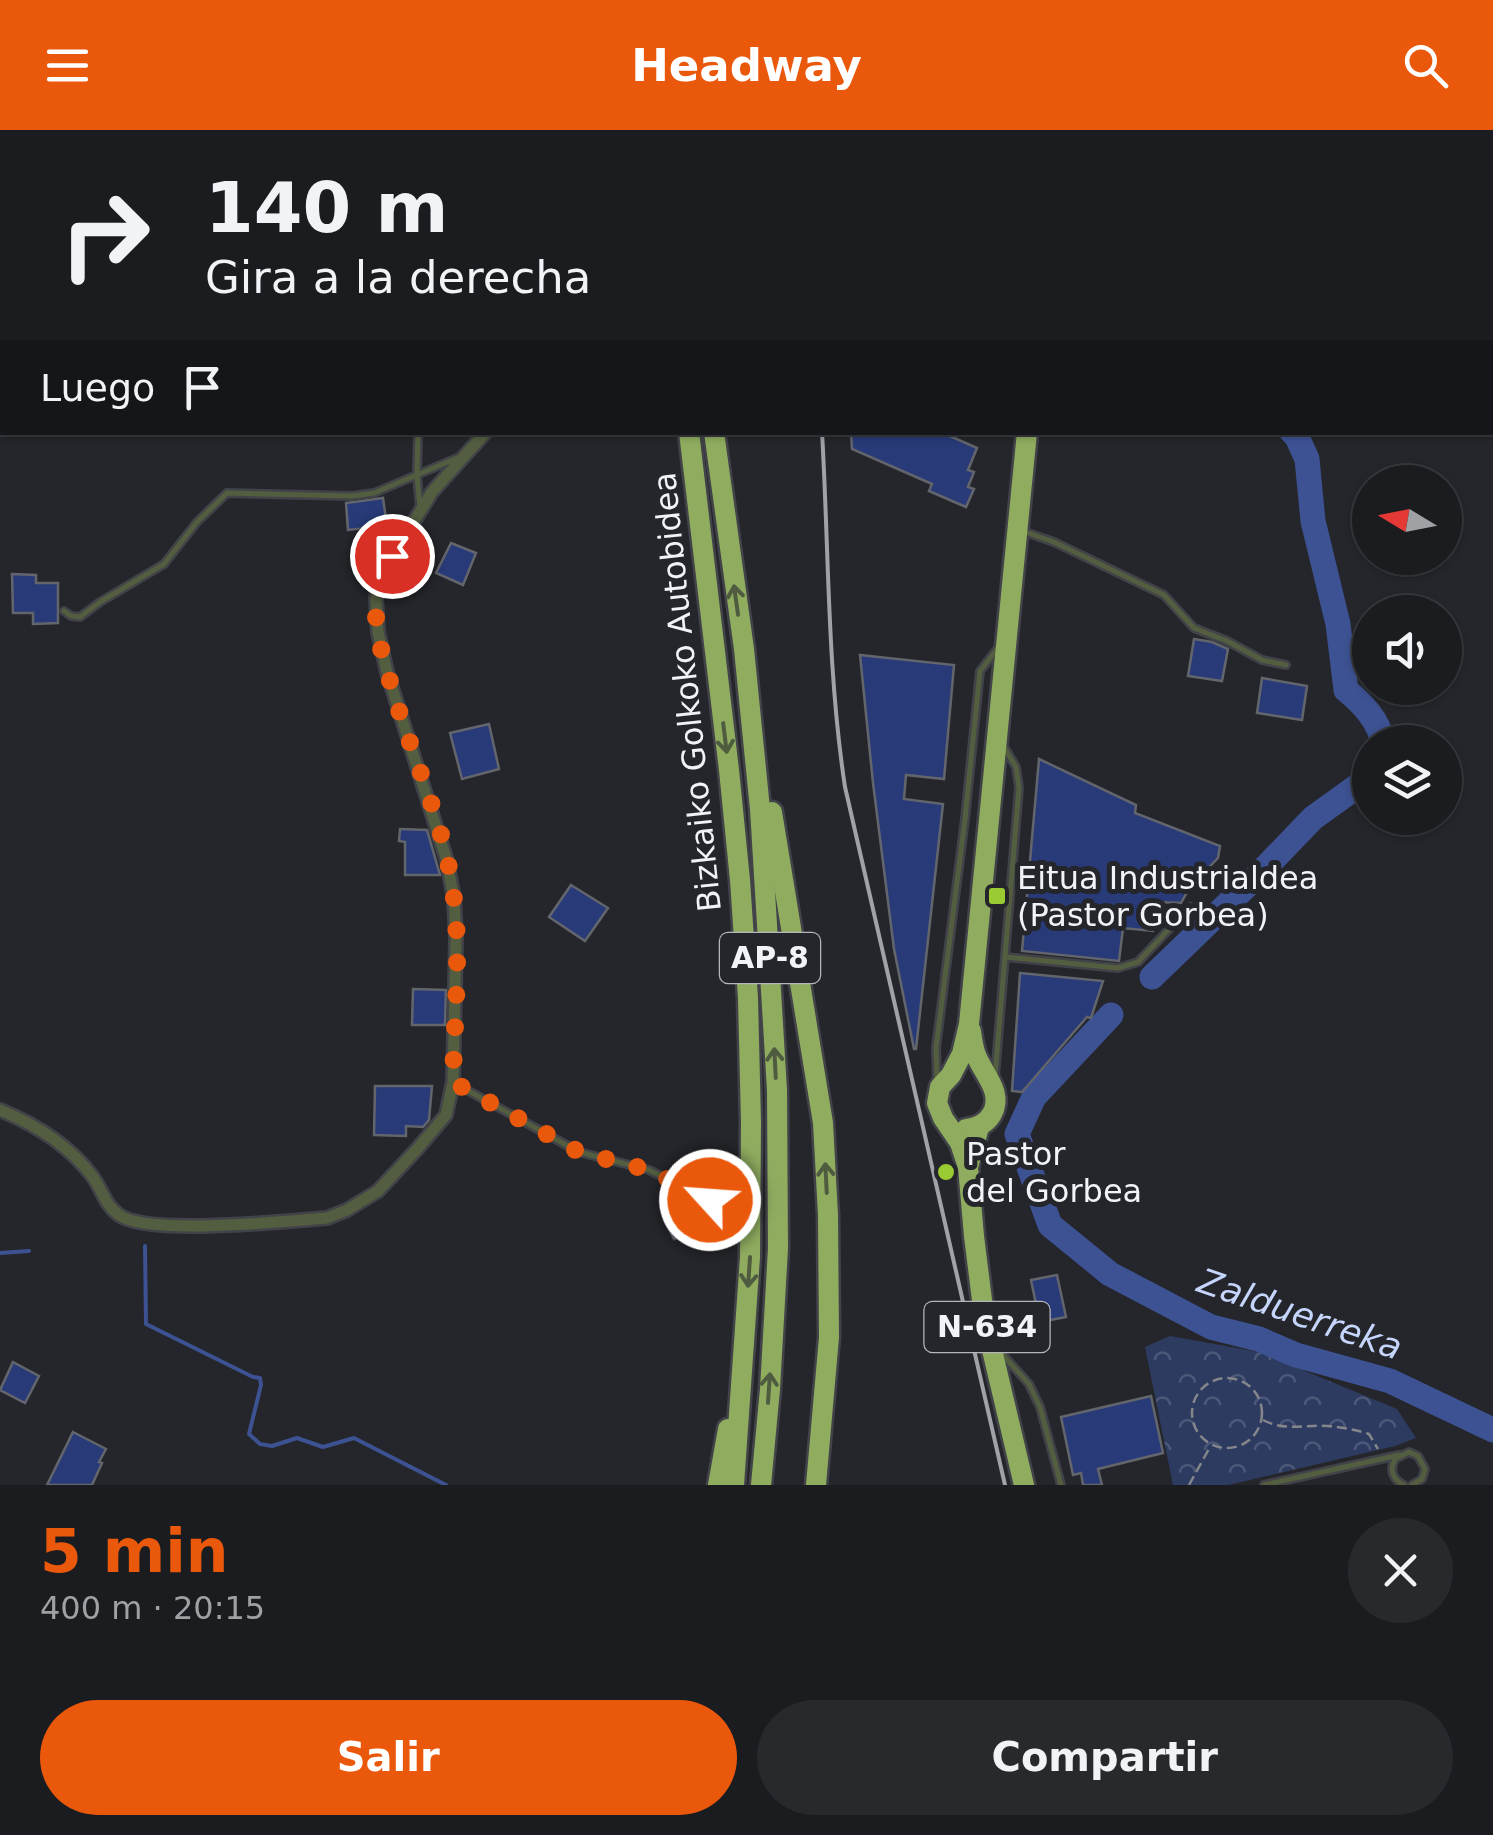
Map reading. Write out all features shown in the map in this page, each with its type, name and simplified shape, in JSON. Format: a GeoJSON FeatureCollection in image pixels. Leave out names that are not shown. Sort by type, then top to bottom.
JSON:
{"type":"FeatureCollection","features":[{"type":"Feature","properties":{"kind":"highway","name":"Bizkaiko Golkoko Autobidea"},"geometry":{"type":"LineString","coordinates":[[689,435],[731,789],[748,998],[750,1257],[734,1485]]}},
{"type":"Feature","properties":{"kind":"highway","name":"Bizkaiko Golkoko Autobidea"},"geometry":{"type":"LineString","coordinates":[[714,435],[744,649],[763,848],[777,1090],[778,1248],[760,1485]]}},
{"type":"Feature","properties":{"kind":"highway"},"geometry":{"type":"LineString","coordinates":[[938,1094],[962,1054],[969,1024],[1025,435]]}},
{"type":"Feature","properties":{"kind":"highway"},"geometry":{"type":"LineString","coordinates":[[744,649],[823,1123],[829,1337],[816,1485]]}},
{"type":"Feature","properties":{"kind":"highway"},"geometry":{"type":"LineString","coordinates":[[969,1024],[976,1056],[991,1084]]}},
{"type":"Feature","properties":{"kind":"highway"},"geometry":{"type":"LineString","coordinates":[[951,1075],[970,1070],[991,1084]]}},
{"type":"Feature","properties":{"kind":"highway","name":"N-634"},"geometry":{"type":"LineString","coordinates":[[968,1167],[979,1127],[992,1115],[996,1098],[991,1084]]}},
{"type":"Feature","properties":{"kind":"highway","name":"N-634"},"geometry":{"type":"LineString","coordinates":[[938,1094],[939,1111],[960,1143],[968,1167],[984,1316],[1024,1485]]}},
{"type":"Feature","properties":{"kind":"highway"},"geometry":{"type":"LineString","coordinates":[[949,1124],[964,1129],[979,1127]]}},
{"type":"Feature","properties":{"kind":"highway"},"geometry":{"type":"LineString","coordinates":[[718,1485],[741,1379]]}},
{"type":"Feature","properties":{"kind":"street"},"geometry":{"type":"LineString","coordinates":[[0,1110],[32,1123],[70,1152],[122,1218],[169,1226],[327,1218],[347,1210],[378,1191],[446,1115],[453,1082],[454,899],[447,860],[387,672],[378,632],[376,598],[381,575],[420,510],[483,435]]}},
{"type":"Feature","properties":{"kind":"lane"},"geometry":{"type":"LineString","coordinates":[[418,435],[420,510]]}},
{"type":"Feature","properties":{"kind":"lane"},"geometry":{"type":"LineString","coordinates":[[64,612],[80,616],[164,564],[196,522],[227,492],[352,496],[374,493],[464,455]]}},
{"type":"Feature","properties":{"kind":"lane"},"geometry":{"type":"LineString","coordinates":[[1017,531],[1054,542],[1146,585],[1164,595],[1194,628],[1262,660],[1286,665]]}},
{"type":"Feature","properties":{"kind":"lane"},"geometry":{"type":"LineString","coordinates":[[938,1094],[936,1048],[980,671],[1006,637]]}},
{"type":"Feature","properties":{"kind":"lane"},"geometry":{"type":"LineString","coordinates":[[991,1084],[1019,788],[1016,767],[996,734]]}},
{"type":"Feature","properties":{"kind":"lane"},"geometry":{"type":"LineString","coordinates":[[1005,957],[1118,968],[1138,962],[1190,907]]}},
{"type":"Feature","properties":{"kind":"lane"},"geometry":{"type":"LineString","coordinates":[[453,1082],[579,1152],[649,1170],[710,1200]]}},
{"type":"Feature","properties":{"kind":"lane"},"geometry":{"type":"LineString","coordinates":[[990,1340],[1029,1384],[1040,1407],[1061,1485]]}},
{"type":"Feature","properties":{"kind":"lane"},"geometry":{"type":"LineString","coordinates":[[1264,1485],[1414,1454],[1424,1464],[1422,1479],[1412,1485]]}},
{"type":"Feature","properties":{"kind":"lane"},"geometry":{"type":"LineString","coordinates":[[1399,1455],[1392,1474],[1404,1485]]}},
{"type":"Feature","properties":{"kind":"path"},"geometry":{"type":"LineString","coordinates":[[1220,1379],[1242,1382],[1258,1397],[1262,1408],[1258,1430],[1240,1446],[1212,1444],[1198,1434],[1193,1423],[1192,1411],[1200,1390],[1220,1379]]}},
{"type":"Feature","properties":{"kind":"path"},"geometry":{"type":"LineString","coordinates":[[1262,1419],[1287,1428],[1326,1425],[1369,1434],[1380,1458]]}},
{"type":"Feature","properties":{"kind":"path"},"geometry":{"type":"LineString","coordinates":[[1189,1485],[1212,1444]]}},
{"type":"Feature","properties":{"kind":"green space"},"geometry":{"type":"Polygon","coordinates":[[[1170,1336],[1259,1352],[1397,1409],[1416,1438],[1228,1485],[1173,1485],[1145,1347],[1170,1336]]]}},
{"type":"Feature","properties":{"kind":"building"},"geometry":{"type":"Polygon","coordinates":[[[851,435],[948,435],[977,448],[968,470],[974,472],[968,487],[974,489],[966,507],[929,491],[932,484],[852,449],[851,435]]]}},
{"type":"Feature","properties":{"kind":"building"},"geometry":{"type":"Polygon","coordinates":[[[383,498],[387,526],[348,530],[346,503],[383,498]]]}},
{"type":"Feature","properties":{"kind":"building"},"geometry":{"type":"Polygon","coordinates":[[[451,543],[476,553],[463,585],[436,573],[451,543]]]}},
{"type":"Feature","properties":{"kind":"building"},"geometry":{"type":"Polygon","coordinates":[[[12,574],[36,575],[36,583],[58,583],[58,623],[33,624],[33,613],[13,613],[12,574]]]}},
{"type":"Feature","properties":{"kind":"building"},"geometry":{"type":"Polygon","coordinates":[[[1194,639],[1228,649],[1222,681],[1188,676],[1194,639]]]}},
{"type":"Feature","properties":{"kind":"building"},"geometry":{"type":"Polygon","coordinates":[[[860,655],[954,665],[944,779],[906,775],[904,799],[943,804],[916,1049],[894,949],[860,655]]]}},
{"type":"Feature","properties":{"kind":"building"},"geometry":{"type":"Polygon","coordinates":[[[1262,678],[1307,686],[1302,720],[1257,713],[1262,678]]]}},
{"type":"Feature","properties":{"kind":"building"},"geometry":{"type":"Polygon","coordinates":[[[489,724],[499,769],[462,779],[450,733],[489,724]]]}},
{"type":"Feature","properties":{"kind":"building"},"geometry":{"type":"Polygon","coordinates":[[[1039,759],[1136,805],[1135,813],[1220,846],[1218,858],[1190,887],[1181,903],[1156,902],[1153,931],[1123,928],[1119,961],[1022,951],[1039,759]]]}},
{"type":"Feature","properties":{"kind":"building"},"geometry":{"type":"Polygon","coordinates":[[[400,829],[427,830],[440,875],[405,875],[405,842],[399,841],[400,829]]]}},
{"type":"Feature","properties":{"kind":"building"},"geometry":{"type":"Polygon","coordinates":[[[571,885],[608,908],[585,941],[549,917],[571,885]]]}},
{"type":"Feature","properties":{"kind":"building"},"geometry":{"type":"Polygon","coordinates":[[[1020,973],[1103,981],[1091,1018],[1087,1017],[1022,1092],[1012,1091],[1020,973]]]}},
{"type":"Feature","properties":{"kind":"building"},"geometry":{"type":"Polygon","coordinates":[[[413,989],[446,990],[445,1025],[412,1025],[413,989]]]}},
{"type":"Feature","properties":{"kind":"building"},"geometry":{"type":"Polygon","coordinates":[[[375,1086],[432,1086],[429,1120],[423,1127],[406,1126],[406,1136],[374,1135],[375,1086]]]}},
{"type":"Feature","properties":{"kind":"building"},"geometry":{"type":"Polygon","coordinates":[[[681,1202],[684,1209],[695,1205],[703,1226],[674,1239],[664,1219],[668,1216],[665,1209],[681,1202]]]}},
{"type":"Feature","properties":{"kind":"building"},"geometry":{"type":"Polygon","coordinates":[[[1057,1275],[1066,1317],[1045,1321],[1042,1309],[1037,1309],[1031,1280],[1057,1275]]]}},
{"type":"Feature","properties":{"kind":"building"},"geometry":{"type":"Polygon","coordinates":[[[13,1362],[39,1376],[25,1403],[0,1390],[13,1362]]]}},
{"type":"Feature","properties":{"kind":"building"},"geometry":{"type":"Polygon","coordinates":[[[1151,1396],[1163,1453],[1098,1469],[1102,1485],[1083,1485],[1081,1473],[1073,1475],[1061,1417],[1151,1396]]]}},
{"type":"Feature","properties":{"kind":"building"},"geometry":{"type":"Polygon","coordinates":[[[73,1432],[106,1449],[92,1485],[47,1485],[73,1432]]]}},
{"type":"Feature","properties":{"kind":"waterway"},"geometry":{"type":"LineString","coordinates":[[1295,435],[1307,459],[1313,521],[1338,624],[1346,690],[1377,725]]}},
{"type":"Feature","properties":{"kind":"waterway"},"geometry":{"type":"LineString","coordinates":[[1152,977],[1313,818],[1352,790]]}},
{"type":"Feature","properties":{"kind":"waterway","name":"Zalduerreka"},"geometry":{"type":"LineString","coordinates":[[1111,1015],[1034,1097],[1017,1134],[1050,1225],[1110,1274],[1211,1327],[1390,1381],[1493,1430]]}},
{"type":"Feature","properties":{"kind":"waterway"},"geometry":{"type":"LineString","coordinates":[[145,1246],[146,1324],[260,1378],[249,1434],[260,1444],[272,1446],[297,1438],[323,1447],[354,1438],[446,1485]]}},
{"type":"Feature","properties":{"kind":"waterway"},"geometry":{"type":"LineString","coordinates":[[0,1253],[29,1251]]}},
{"type":"Feature","properties":{"kind":"railway"},"geometry":{"type":"LineString","coordinates":[[822,435],[832,654],[845,787],[1005,1485]]}},
{"type":"Feature","properties":{"kind":"place","name":"Eitua Industrialdea (Pastor Gorbea)"},"geometry":{"type":"Point","coordinates":[997,896]}},
{"type":"Feature","properties":{"kind":"place","name":"Pastor del Gorbea"},"geometry":{"type":"Point","coordinates":[946,1172]}},
{"type":"Feature","properties":{"kind":"route"},"geometry":{"type":"LineString","coordinates":[[392,556],[381,575],[376,598],[378,632],[394,696],[447,860],[454,899],[453,1082],[579,1152],[649,1170],[710,1200]]}}]}
